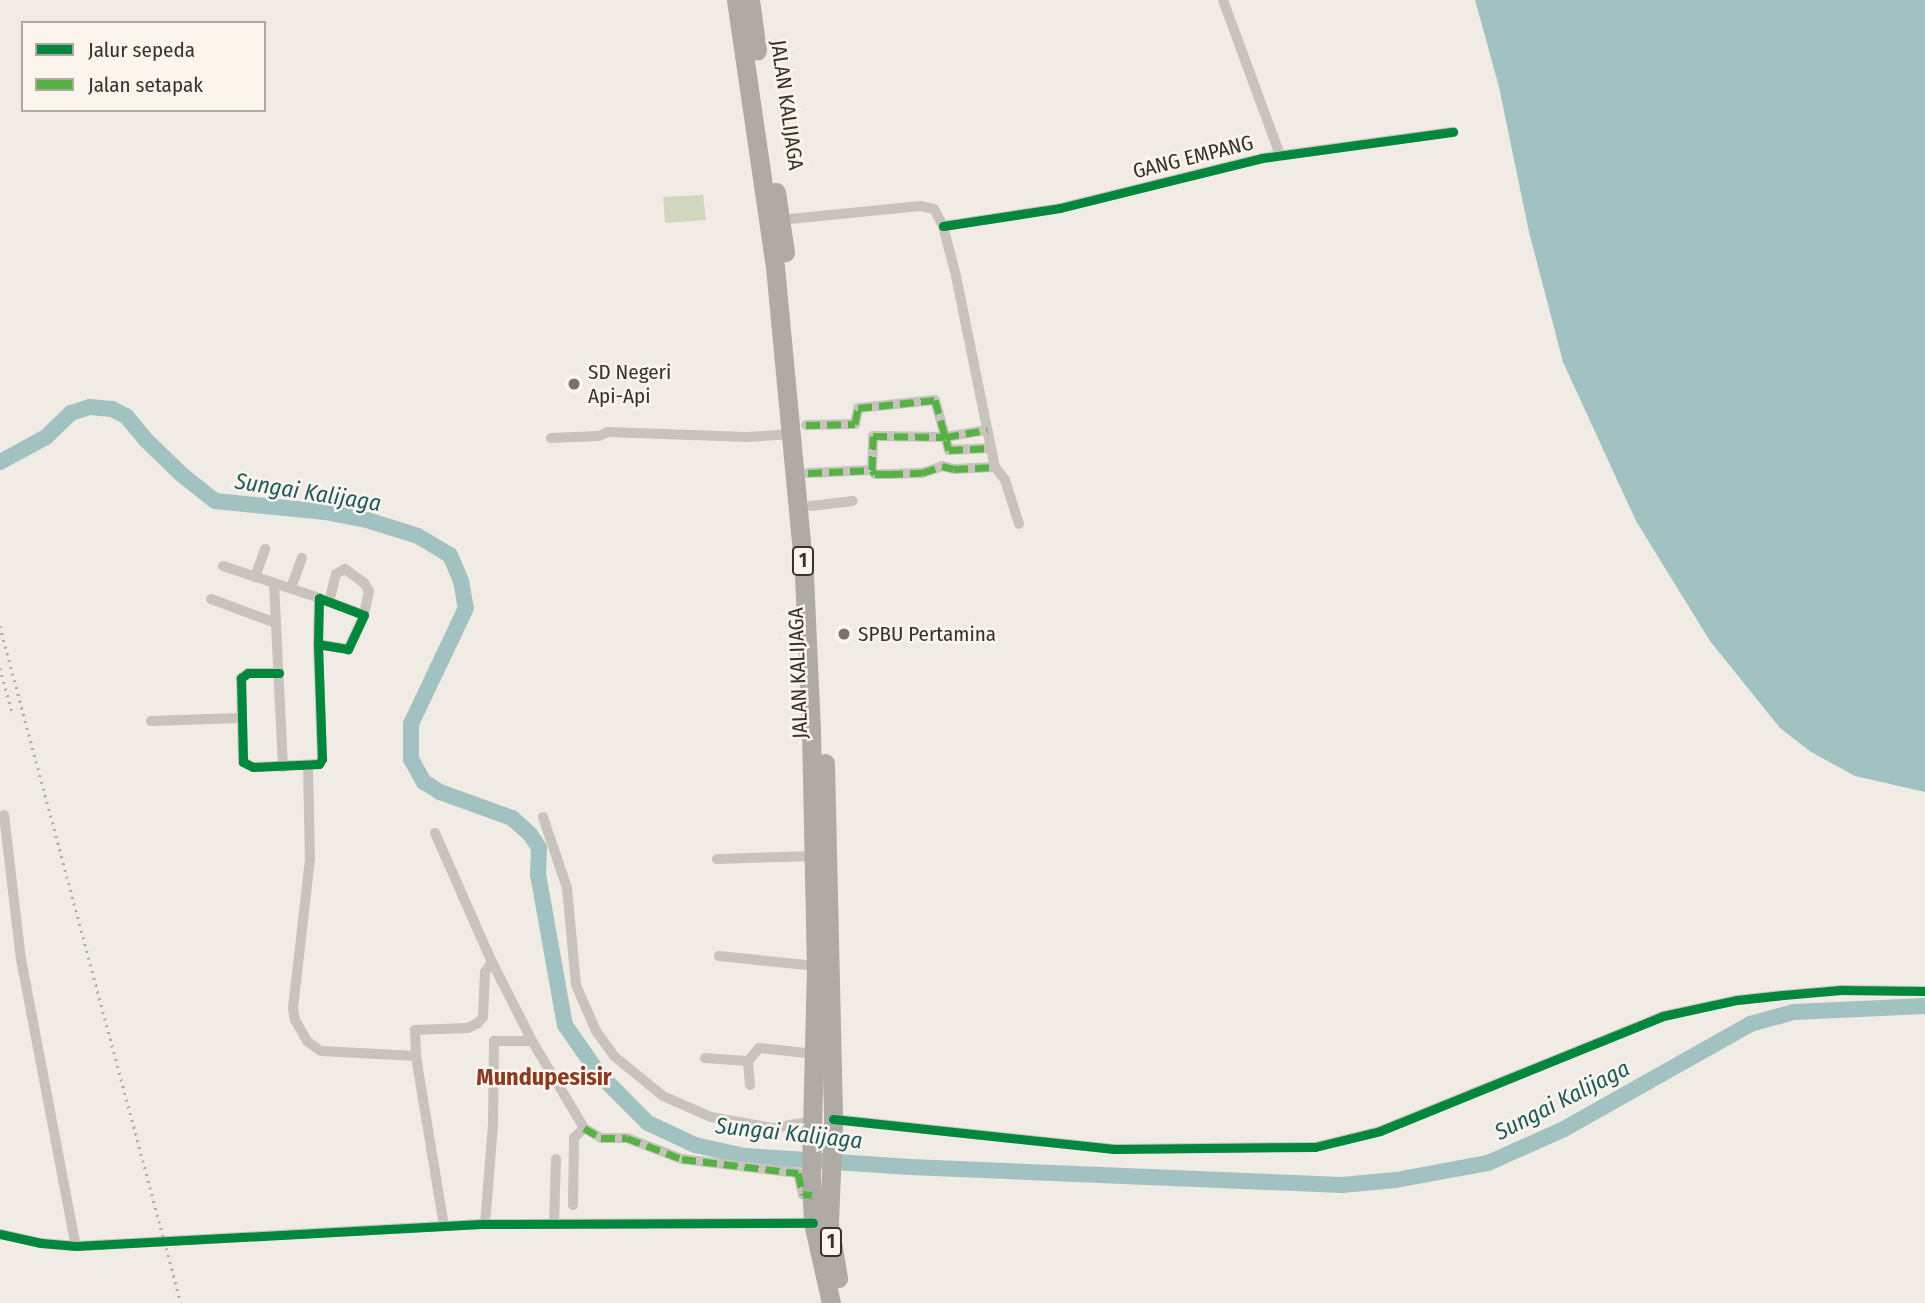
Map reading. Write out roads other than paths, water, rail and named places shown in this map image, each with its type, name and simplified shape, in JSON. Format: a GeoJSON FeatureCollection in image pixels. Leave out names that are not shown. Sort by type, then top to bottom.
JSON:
{"type":"FeatureCollection","features":[{"type":"Feature","properties":{"kind":"highway","name":"JALAN KALIJAGA"},"geometry":{"type":"LineString","coordinates":[[736,0],[811,506],[827,800],[823,1122],[811,1187]]}},
{"type":"Feature","properties":{"kind":"highway","name":"JALAN KALIJAGA"},"geometry":{"type":"LineString","coordinates":[[750,0],[780,220],[799,429],[815,856],[816,1054],[831,1180],[829,1224],[844,1303]]}},
{"type":"Feature","properties":{"kind":"highway","name":"1"},"geometry":{"type":"LineString","coordinates":[[811,1187],[813,1223],[831,1303]]}},
{"type":"Feature","properties":{"kind":"street"},"geometry":{"type":"LineString","coordinates":[[1223,0],[1280,155]]}},
{"type":"Feature","properties":{"kind":"street","name":"GANG EMPANG"},"geometry":{"type":"LineString","coordinates":[[943,226],[1060,208],[1155,182],[1280,155],[1453,132]]}},
{"type":"Feature","properties":{"kind":"street"},"geometry":{"type":"LineString","coordinates":[[780,220],[920,206],[934,209],[943,226],[995,467],[1005,480],[1019,524]]}},
{"type":"Feature","properties":{"kind":"street"},"geometry":{"type":"LineString","coordinates":[[551,438],[599,436],[607,432],[747,437],[853,424],[858,408],[935,400],[945,437],[952,451],[991,448]]}},
{"type":"Feature","properties":{"kind":"street"},"geometry":{"type":"LineString","coordinates":[[872,470],[873,436],[945,437],[987,430]]}},
{"type":"Feature","properties":{"kind":"street"},"geometry":{"type":"LineString","coordinates":[[808,473],[872,470],[878,475],[915,474],[943,466],[954,469],[995,467]]}},
{"type":"Feature","properties":{"kind":"street"},"geometry":{"type":"LineString","coordinates":[[811,506],[853,501]]}},
{"type":"Feature","properties":{"kind":"street"},"geometry":{"type":"LineString","coordinates":[[255,577],[265,549]]}},
{"type":"Feature","properties":{"kind":"street"},"geometry":{"type":"LineString","coordinates":[[291,589],[302,558]]}},
{"type":"Feature","properties":{"kind":"street"},"geometry":{"type":"LineString","coordinates":[[223,566],[364,615]]}},
{"type":"Feature","properties":{"kind":"street"},"geometry":{"type":"LineString","coordinates":[[279,673],[248,673],[243,676],[240,718],[244,764],[250,767],[319,764],[322,759],[318,644],[323,600],[336,574],[345,569],[364,583],[369,592],[364,615],[348,649],[318,644]]}},
{"type":"Feature","properties":{"kind":"street"},"geometry":{"type":"LineString","coordinates":[[274,583],[284,767]]}},
{"type":"Feature","properties":{"kind":"street"},"geometry":{"type":"LineString","coordinates":[[211,599],[276,623]]}},
{"type":"Feature","properties":{"kind":"street"},"geometry":{"type":"LineString","coordinates":[[151,721],[240,718]]}},
{"type":"Feature","properties":{"kind":"street"},"geometry":{"type":"LineString","coordinates":[[308,766],[310,859],[293,1008],[295,1020],[307,1041],[321,1051],[416,1056]]}},
{"type":"Feature","properties":{"kind":"street"},"geometry":{"type":"LineString","coordinates":[[4,815],[21,958],[76,1246]]}},
{"type":"Feature","properties":{"kind":"street"},"geometry":{"type":"LineString","coordinates":[[542,817],[565,879],[576,985],[596,1031],[614,1056],[635,1076],[663,1096],[703,1114],[772,1128],[823,1122],[1115,1149],[1315,1147],[1380,1131],[1663,1016],[1737,1000],[1783,995],[1864,989],[1925,990]]}},
{"type":"Feature","properties":{"kind":"street"},"geometry":{"type":"LineString","coordinates":[[435,833],[492,961],[532,1041],[584,1128],[601,1138],[627,1138],[682,1159],[798,1173],[803,1194],[811,1187]]}},
{"type":"Feature","properties":{"kind":"street"},"geometry":{"type":"LineString","coordinates":[[717,859],[815,856]]}},
{"type":"Feature","properties":{"kind":"street"},"geometry":{"type":"LineString","coordinates":[[719,957],[816,965]]}},
{"type":"Feature","properties":{"kind":"street"},"geometry":{"type":"LineString","coordinates":[[443,1226],[416,1056],[415,1030],[468,1028],[481,1021],[485,972],[492,961]]}},
{"type":"Feature","properties":{"kind":"street"},"geometry":{"type":"LineString","coordinates":[[485,1224],[493,1125],[494,1041],[532,1041]]}},
{"type":"Feature","properties":{"kind":"street"},"geometry":{"type":"LineString","coordinates":[[750,1085],[748,1060],[759,1048],[816,1054]]}},
{"type":"Feature","properties":{"kind":"street"},"geometry":{"type":"LineString","coordinates":[[705,1058],[748,1060]]}},
{"type":"Feature","properties":{"kind":"street"},"geometry":{"type":"LineString","coordinates":[[573,1205],[574,1138],[584,1128]]}},
{"type":"Feature","properties":{"kind":"street"},"geometry":{"type":"LineString","coordinates":[[554,1223],[556,1159]]}},
{"type":"Feature","properties":{"kind":"street"},"geometry":{"type":"LineString","coordinates":[[0,1234],[41,1243],[76,1246],[485,1224],[813,1223]]}},
{"type":"Feature","properties":{"kind":"water"},"geometry":{"type":"Polygon","coordinates":[[[1475,0],[1925,0],[1925,792],[1855,776],[1811,752],[1780,728],[1710,641],[1636,521],[1563,362],[1529,232],[1499,87],[1475,0]]]}},
{"type":"Feature","properties":{"kind":"waterway","name":"Sungai Kalijaga"},"geometry":{"type":"LineString","coordinates":[[0,462],[46,437],[71,413],[90,407],[112,409],[126,416],[181,474],[215,501],[325,512],[367,520],[418,536],[450,555],[461,581],[466,608],[411,724],[411,759],[424,782],[440,792],[512,818],[530,834],[539,848],[538,874],[565,1025],[599,1074],[648,1123],[695,1145],[745,1156],[911,1167],[1342,1185],[1396,1180],[1488,1163],[1564,1129],[1750,1024],[1794,1012],[1925,1006]]}},
{"type":"Feature","properties":{"kind":"railway"},"geometry":{"type":"LineString","coordinates":[[0,626],[181,1303]]}},
{"type":"Feature","properties":{"kind":"railway"},"geometry":{"type":"LineString","coordinates":[[0,668],[13,715]]}},
{"type":"Feature","properties":{"kind":"place","name":"SD Negeri Api-Api"},"geometry":{"type":"Point","coordinates":[574,384]}},
{"type":"Feature","properties":{"kind":"place","name":"SPBU Pertamina"},"geometry":{"type":"Point","coordinates":[844,634]}},
{"type":"Feature","properties":{"kind":"district","name":"Mundupesisir"},"geometry":{"type":"Point","coordinates":[544,1078]}}]}
